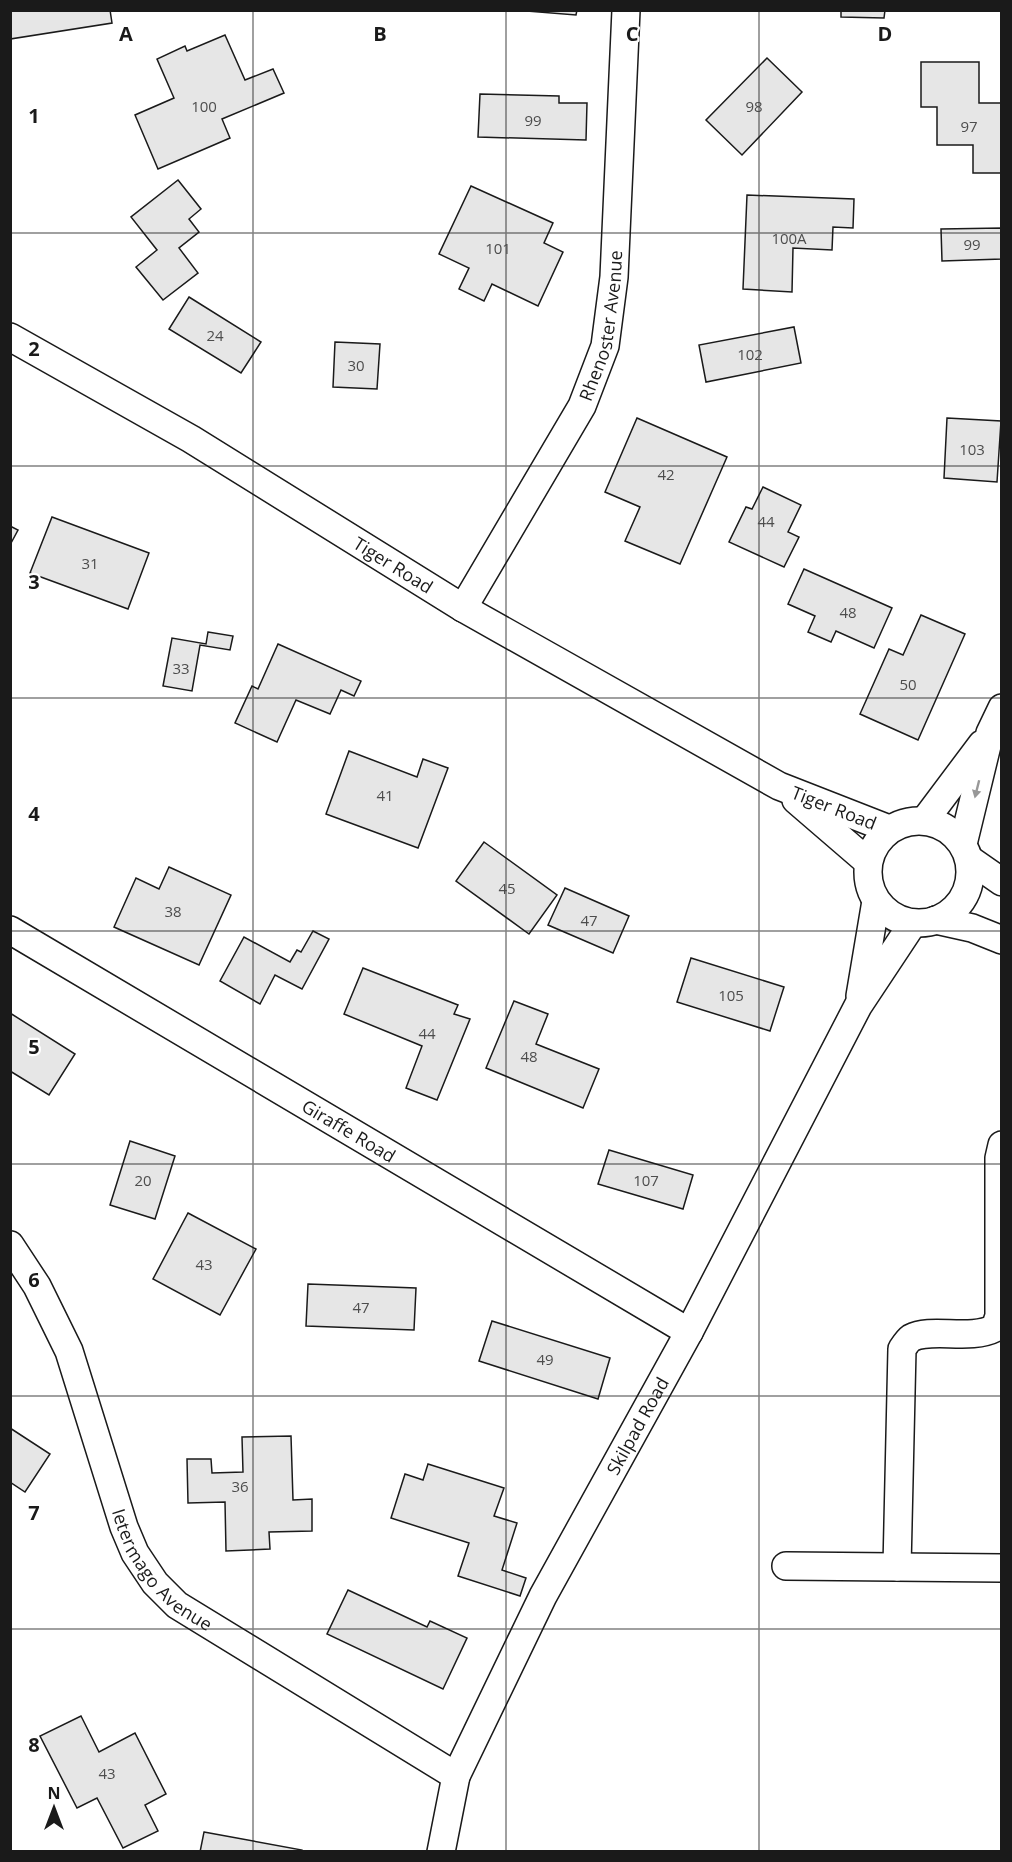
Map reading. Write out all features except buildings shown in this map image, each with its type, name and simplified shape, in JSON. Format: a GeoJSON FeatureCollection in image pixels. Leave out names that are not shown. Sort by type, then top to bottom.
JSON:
{"type":"FeatureCollection","features":[{"type":"Feature","properties":{"kind":"street","name":"Rhenoster Avenue"},"geometry":{"type":"LineString","coordinates":[[463,608],[582,406],[604,346],[614,277],[626,10]]}},
{"type":"Feature","properties":{"kind":"street","name":"Tiger Road"},"geometry":{"type":"LineString","coordinates":[[10,337],[191,439],[463,608],[779,786],[889,829]]}},
{"type":"Feature","properties":{"kind":"street"},"geometry":{"type":"LineString","coordinates":[[925,820],[990,733],[1002,708]]}},
{"type":"Feature","properties":{"kind":"street"},"geometry":{"type":"LineString","coordinates":[[924,922],[949,914],[968,889],[971,874],[966,851],[990,733]]}},
{"type":"Feature","properties":{"kind":"street","name":"Tiger Road"},"geometry":{"type":"LineString","coordinates":[[779,786],[868,862]]}},
{"type":"Feature","properties":{"kind":"street"},"geometry":{"type":"LineString","coordinates":[[1002,882],[966,851],[946,828],[925,820],[900,823],[889,829],[872,849],[868,862],[870,889],[876,901],[886,912],[924,922],[972,928],[1002,940]]}},
{"type":"Feature","properties":{"kind":"street","name":"Skilpad Road"},"geometry":{"type":"LineString","coordinates":[[858,1006],[876,901]]}},
{"type":"Feature","properties":{"kind":"street","name":"Skilpad Road"},"geometry":{"type":"LineString","coordinates":[[441,1851],[456,1776],[543,1596],[689,1332],[858,1006],[924,922]]}},
{"type":"Feature","properties":{"kind":"street","name":"Giraffe Road"},"geometry":{"type":"LineString","coordinates":[[10,930],[689,1332]]}},
{"type":"Feature","properties":{"kind":"street"},"geometry":{"type":"LineString","coordinates":[[897,1567],[902,1349],[911,1338],[983,1334],[995,1328],[999,1316],[999,1158],[1002,1145]]}},
{"type":"Feature","properties":{"kind":"street","name":"Ietermago Avenue"},"geometry":{"type":"LineString","coordinates":[[10,1245],[37,1286],[69,1351],[124,1527],[145,1570],[155,1583],[177,1605],[456,1776]]}},
{"type":"Feature","properties":{"kind":"street"},"geometry":{"type":"LineString","coordinates":[[786,1566],[1002,1568]]}}]}
